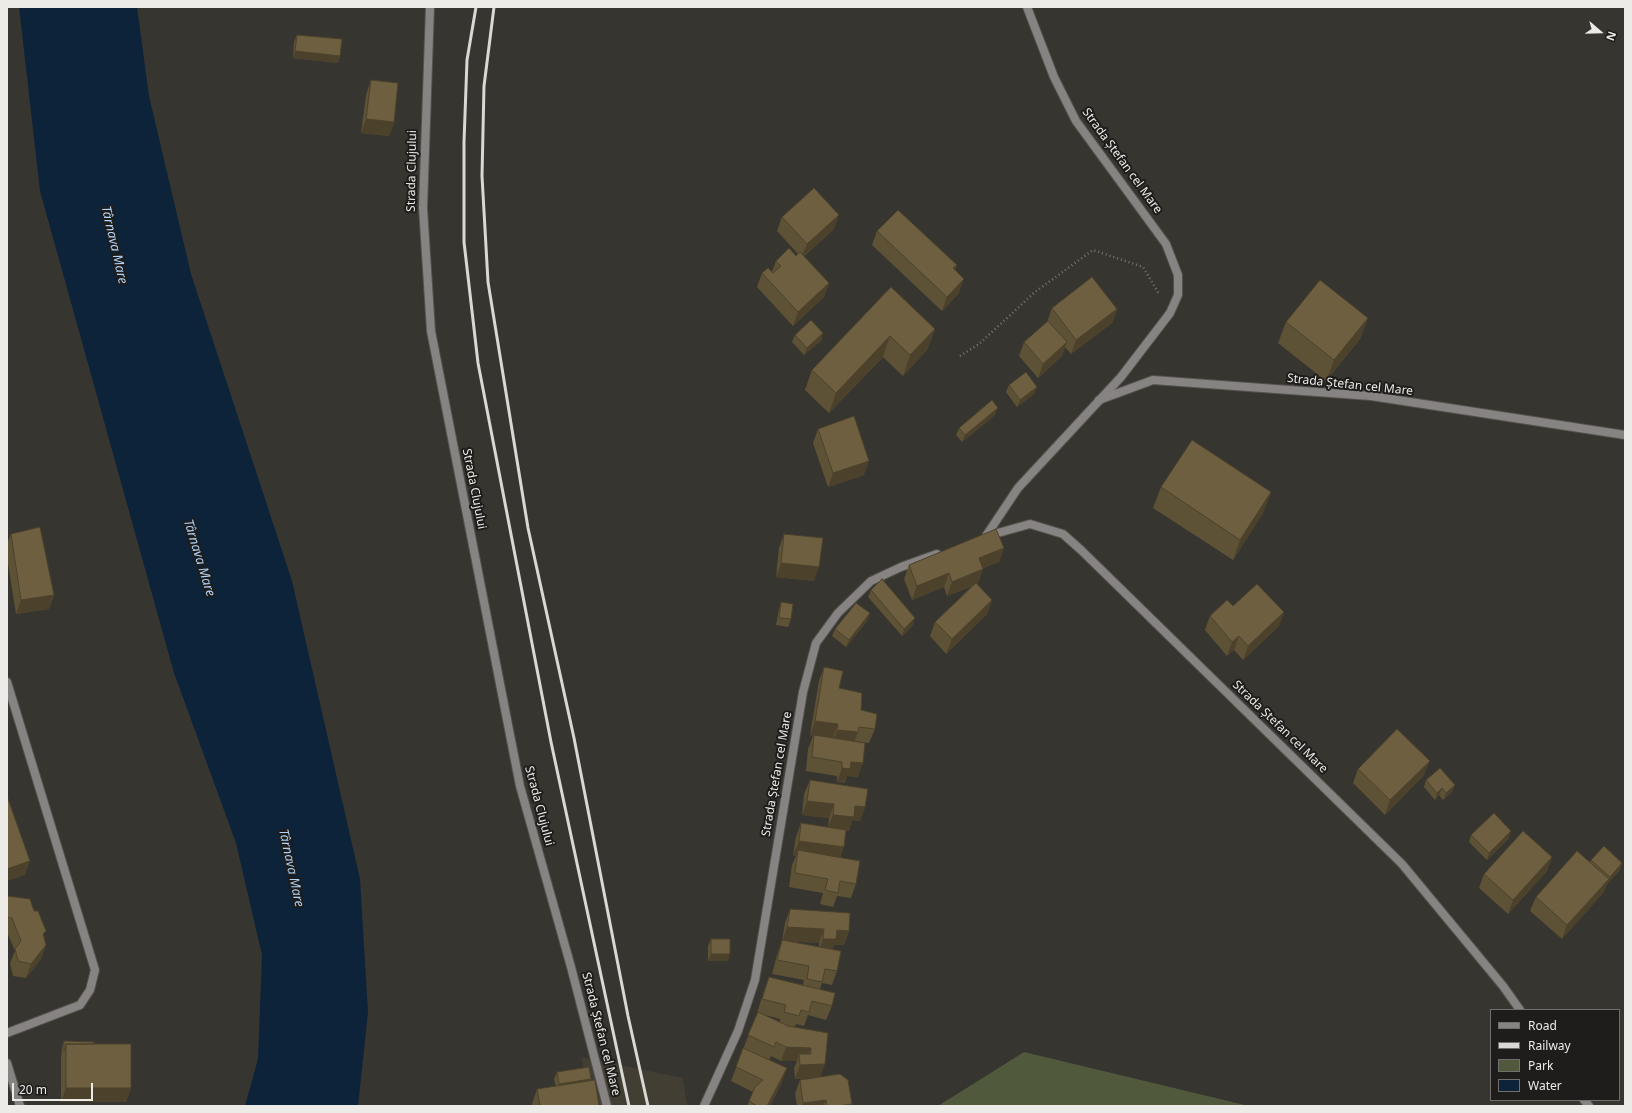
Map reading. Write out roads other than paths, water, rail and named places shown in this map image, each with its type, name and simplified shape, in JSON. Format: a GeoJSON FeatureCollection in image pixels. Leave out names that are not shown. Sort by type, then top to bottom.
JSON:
{"type":"FeatureCollection","features":[{"type":"Feature","properties":{"kind":"street","name":"Strada Clujului"},"geometry":{"type":"LineString","coordinates":[[430,7],[423,208],[431,332],[520,786],[571,968]]}},
{"type":"Feature","properties":{"kind":"street","name":"Strada Ștefan cel Mare"},"geometry":{"type":"LineString","coordinates":[[1028,7],[1054,77],[1076,121],[1166,244],[1178,275],[1178,294],[1170,314],[1121,377],[1018,488],[982,538],[1030,524],[1063,534],[1069,539],[1402,864],[1503,986],[1519,1009]]}},
{"type":"Feature","properties":{"kind":"street","name":"Strada Ștefan cel Mare"},"geometry":{"type":"LineString","coordinates":[[1099,400],[1153,380],[1371,396],[1625,435]]}},
{"type":"Feature","properties":{"kind":"street","name":"Strada Ștefan cel Mare"},"geometry":{"type":"LineString","coordinates":[[705,1106],[738,1031],[755,980],[803,692],[816,643],[838,613],[871,581],[901,567],[944,552]]}},
{"type":"Feature","properties":{"kind":"street"},"geometry":{"type":"LineString","coordinates":[[7,682],[96,970],[90,990],[80,1005],[7,1033]]}},
{"type":"Feature","properties":{"kind":"street","name":"Strada Ștefan cel Mare"},"geometry":{"type":"LineString","coordinates":[[571,968],[607,1106]]}},
{"type":"Feature","properties":{"kind":"street"},"geometry":{"type":"LineString","coordinates":[[7,1063],[20,1106]]}},
{"type":"Feature","properties":{"kind":"water","name":"Târnava Mare"},"geometry":{"type":"Polygon","coordinates":[[[19,7],[137,7],[149,96],[191,274],[292,581],[360,879],[368,1012],[358,1106],[245,1106],[258,1059],[262,955],[236,843],[174,673],[40,191],[19,7]]]}},
{"type":"Feature","properties":{"kind":"railway"},"geometry":{"type":"LineString","coordinates":[[476,7],[467,60],[464,142],[464,242],[478,363],[551,742],[629,1106]]}},
{"type":"Feature","properties":{"kind":"railway"},"geometry":{"type":"LineString","coordinates":[[494,7],[484,86],[482,176],[488,282],[528,528],[574,738],[628,1016],[648,1106]]}}]}
